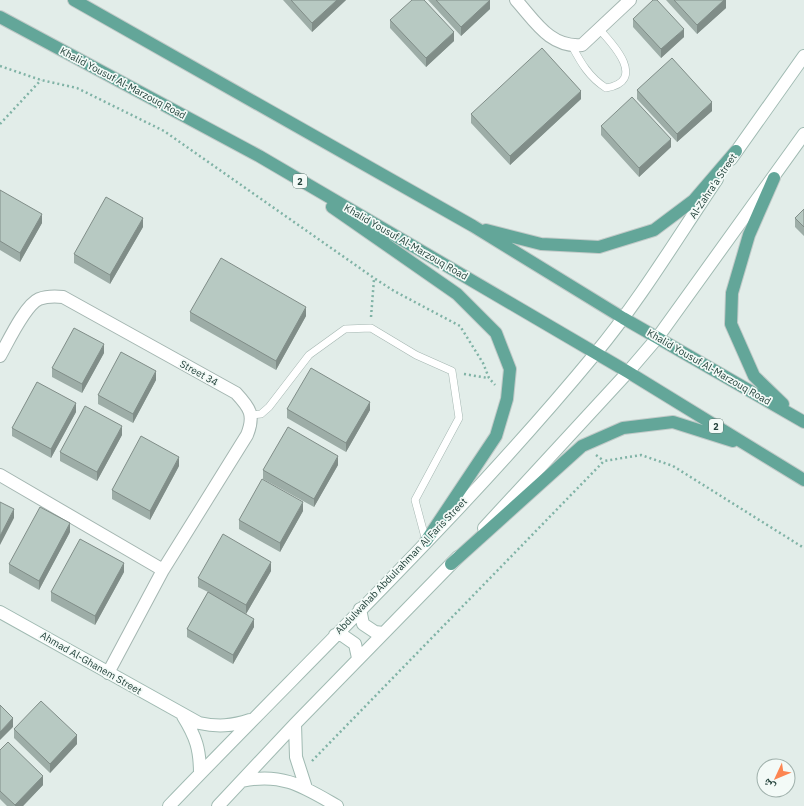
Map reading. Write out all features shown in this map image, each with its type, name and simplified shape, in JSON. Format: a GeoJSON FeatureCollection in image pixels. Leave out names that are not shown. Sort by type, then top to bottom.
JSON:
{"type":"FeatureCollection","features":[{"type":"Feature","properties":{"kind":"main road","name":"Khalid Yousuf Al-Marzouq Road"},"geometry":{"type":"LineString","coordinates":[[74,0],[107,17],[473,226],[623,318],[799,419]]}},
{"type":"Feature","properties":{"kind":"main road"},"geometry":{"type":"LineString","coordinates":[[82,0],[107,17]]}},
{"type":"Feature","properties":{"kind":"main road","name":"Khalid Yousuf Al-Marzouq Road"},"geometry":{"type":"LineString","coordinates":[[0,17],[259,156],[628,372],[804,480]]}},
{"type":"Feature","properties":{"kind":"main road"},"geometry":{"type":"LineString","coordinates":[[473,226],[541,244],[599,247],[654,230],[694,200],[736,151]]}},
{"type":"Feature","properties":{"kind":"main road"},"geometry":{"type":"LineString","coordinates":[[259,156],[457,294],[496,333],[510,368],[507,399],[496,436],[426,541]]}},
{"type":"Feature","properties":{"kind":"main road"},"geometry":{"type":"LineString","coordinates":[[774,178],[749,235],[732,293],[731,324],[754,376],[799,419]]}},
{"type":"Feature","properties":{"kind":"main road"},"geometry":{"type":"LineString","coordinates":[[451,564],[582,446],[623,428],[673,422],[754,448]]}},
{"type":"Feature","properties":{"kind":"street"},"geometry":{"type":"LineString","coordinates":[[516,0],[550,38],[572,46],[582,44],[630,0]]}},
{"type":"Feature","properties":{"kind":"street","name":"Al-Zahra'a Street"},"geometry":{"type":"LineString","coordinates":[[623,318],[736,151],[804,56]]}},
{"type":"Feature","properties":{"kind":"street"},"geometry":{"type":"LineString","coordinates":[[218,806],[294,724],[451,564],[628,372],[658,337],[774,178],[804,134]]}},
{"type":"Feature","properties":{"kind":"street","name":"Street 34"},"geometry":{"type":"LineString","coordinates":[[0,356],[22,318],[37,300],[50,296],[63,297],[236,393],[252,415]]}},
{"type":"Feature","properties":{"kind":"street","name":"Abdulwahab Abdulrahman Al Faris Street"},"geometry":{"type":"LineString","coordinates":[[169,806],[426,541],[531,429],[596,354],[623,318]]}},
{"type":"Feature","properties":{"kind":"street"},"geometry":{"type":"LineString","coordinates":[[108,673],[163,570],[247,435],[251,426],[252,415]]}},
{"type":"Feature","properties":{"kind":"street"},"geometry":{"type":"LineString","coordinates":[[0,475],[163,570]]}},
{"type":"Feature","properties":{"kind":"street"},"geometry":{"type":"LineString","coordinates":[[360,609],[363,624],[375,632],[383,633]]}},
{"type":"Feature","properties":{"kind":"street","name":"Ahmad Al-Ghanem Street"},"geometry":{"type":"LineString","coordinates":[[0,612],[182,715],[199,723],[217,726],[235,725],[252,720]]}},
{"type":"Feature","properties":{"kind":"street"},"geometry":{"type":"LineString","coordinates":[[335,635],[342,636],[355,644],[358,658]]}},
{"type":"Feature","properties":{"kind":"street","name":"Ahmad Al-Ghanem Street"},"geometry":{"type":"LineString","coordinates":[[182,715],[194,733],[200,753],[200,774]]}},
{"type":"Feature","properties":{"kind":"street"},"geometry":{"type":"LineString","coordinates":[[294,724],[296,757],[306,788]]}},
{"type":"Feature","properties":{"kind":"street"},"geometry":{"type":"LineString","coordinates":[[242,781],[275,778],[296,783],[337,806]]}},
{"type":"Feature","properties":{"kind":"lane"},"geometry":{"type":"LineString","coordinates":[[572,46],[581,63],[594,80],[606,88],[616,86],[624,80],[626,72],[624,63],[615,46],[599,29]]}},
{"type":"Feature","properties":{"kind":"lane"},"geometry":{"type":"LineString","coordinates":[[252,415],[261,414],[269,407],[309,355],[345,329],[370,328],[416,355],[452,371],[459,418],[415,500],[426,541]]}},
{"type":"Feature","properties":{"kind":"path"},"geometry":{"type":"LineString","coordinates":[[0,66],[41,80],[77,88],[164,131],[374,278],[394,291],[460,326],[483,364],[489,378],[452,371]]}},
{"type":"Feature","properties":{"kind":"path"},"geometry":{"type":"LineString","coordinates":[[0,124],[41,80]]}},
{"type":"Feature","properties":{"kind":"path"},"geometry":{"type":"LineString","coordinates":[[370,328],[374,278]]}},
{"type":"Feature","properties":{"kind":"path"},"geometry":{"type":"LineString","coordinates":[[310,768],[312,761],[604,460],[641,455],[673,466],[804,548]]}},
{"type":"Feature","properties":{"kind":"building"},"geometry":{"type":"Polygon","coordinates":[[[291,0],[337,0],[312,23],[291,0]]]}},
{"type":"Feature","properties":{"kind":"building"},"geometry":{"type":"Polygon","coordinates":[[[412,0],[424,0],[454,32],[426,58],[390,20],[412,0]]]}},
{"type":"Feature","properties":{"kind":"building"},"geometry":{"type":"Polygon","coordinates":[[[436,0],[490,0],[461,27],[436,0]]]}},
{"type":"Feature","properties":{"kind":"building"},"geometry":{"type":"Polygon","coordinates":[[[653,0],[657,0],[684,29],[661,49],[633,19],[653,0]]]}},
{"type":"Feature","properties":{"kind":"building"},"geometry":{"type":"Polygon","coordinates":[[[674,0],[724,0],[697,25],[674,0]]]}},
{"type":"Feature","properties":{"kind":"building"},"geometry":{"type":"Polygon","coordinates":[[[542,48],[581,91],[510,156],[471,114],[542,48]]]}},
{"type":"Feature","properties":{"kind":"building"},"geometry":{"type":"Polygon","coordinates":[[[672,58],[712,102],[677,134],[637,90],[672,58]]]}},
{"type":"Feature","properties":{"kind":"building"},"geometry":{"type":"Polygon","coordinates":[[[632,97],[671,139],[639,168],[601,126],[632,97]]]}},
{"type":"Feature","properties":{"kind":"building"},"geometry":{"type":"Polygon","coordinates":[[[0,190],[42,214],[20,253],[0,241],[0,190]]]}},
{"type":"Feature","properties":{"kind":"building"},"geometry":{"type":"Polygon","coordinates":[[[106,197],[143,218],[110,275],[74,254],[106,197]]]}},
{"type":"Feature","properties":{"kind":"building"},"geometry":{"type":"Polygon","coordinates":[[[804,209],[804,227],[795,218],[804,209]]]}},
{"type":"Feature","properties":{"kind":"building"},"geometry":{"type":"Polygon","coordinates":[[[221,258],[306,307],[276,361],[190,312],[221,258]]]}},
{"type":"Feature","properties":{"kind":"building"},"geometry":{"type":"Polygon","coordinates":[[[74,328],[104,344],[82,384],[52,368],[74,328]]]}},
{"type":"Feature","properties":{"kind":"building"},"geometry":{"type":"Polygon","coordinates":[[[121,352],[156,371],[133,414],[98,395],[121,352]]]}},
{"type":"Feature","properties":{"kind":"building"},"geometry":{"type":"Polygon","coordinates":[[[311,368],[370,402],[346,443],[287,409],[311,368]]]}},
{"type":"Feature","properties":{"kind":"building"},"geometry":{"type":"Polygon","coordinates":[[[37,382],[76,403],[51,449],[12,428],[37,382]]]}},
{"type":"Feature","properties":{"kind":"building"},"geometry":{"type":"Polygon","coordinates":[[[85,406],[122,426],[97,472],[60,452],[85,406]]]}},
{"type":"Feature","properties":{"kind":"building"},"geometry":{"type":"Polygon","coordinates":[[[288,427],[338,456],[314,499],[263,470],[288,427]]]}},
{"type":"Feature","properties":{"kind":"building"},"geometry":{"type":"Polygon","coordinates":[[[141,436],[179,457],[150,511],[112,490],[141,436]]]}},
{"type":"Feature","properties":{"kind":"building"},"geometry":{"type":"Polygon","coordinates":[[[262,479],[303,502],[280,543],[239,520],[262,479]]]}},
{"type":"Feature","properties":{"kind":"building"},"geometry":{"type":"Polygon","coordinates":[[[0,502],[14,509],[0,536],[0,502]]]}},
{"type":"Feature","properties":{"kind":"building"},"geometry":{"type":"Polygon","coordinates":[[[40,507],[70,523],[39,581],[9,564],[40,507]]]}},
{"type":"Feature","properties":{"kind":"building"},"geometry":{"type":"Polygon","coordinates":[[[223,534],[271,562],[246,605],[198,578],[223,534]]]}},
{"type":"Feature","properties":{"kind":"building"},"geometry":{"type":"Polygon","coordinates":[[[80,539],[124,563],[95,616],[51,592],[80,539]]]}},
{"type":"Feature","properties":{"kind":"building"},"geometry":{"type":"Polygon","coordinates":[[[208,592],[254,619],[233,655],[187,629],[208,592]]]}},
{"type":"Feature","properties":{"kind":"building"},"geometry":{"type":"Polygon","coordinates":[[[41,701],[77,735],[50,764],[14,729],[41,701]]]}},
{"type":"Feature","properties":{"kind":"building"},"geometry":{"type":"Polygon","coordinates":[[[0,705],[13,718],[0,732],[0,705]]]}},
{"type":"Feature","properties":{"kind":"building"},"geometry":{"type":"Polygon","coordinates":[[[8,742],[43,776],[15,805],[0,791],[0,750],[8,742]]]}}]}
